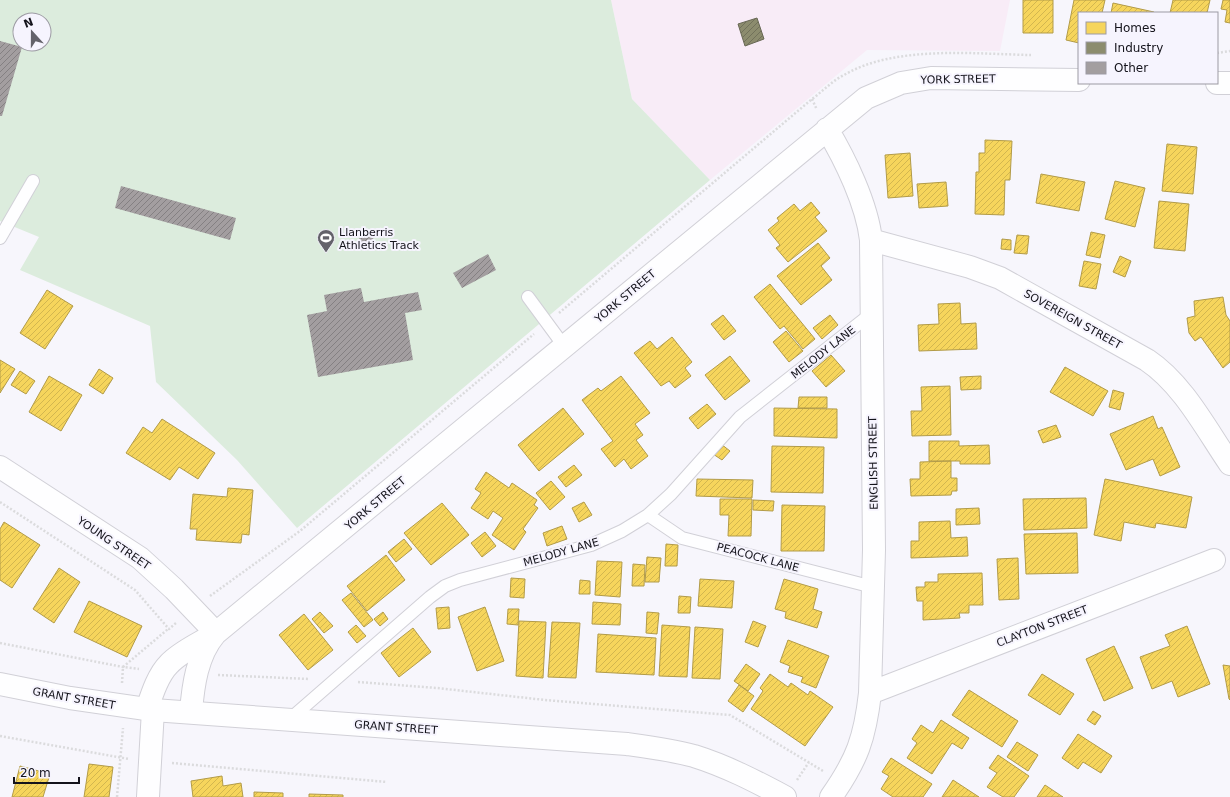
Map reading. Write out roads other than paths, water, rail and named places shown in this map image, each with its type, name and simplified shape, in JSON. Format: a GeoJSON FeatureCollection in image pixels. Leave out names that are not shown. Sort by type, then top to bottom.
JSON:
{"type":"FeatureCollection","features":[{"type":"Feature","properties":{"kind":"street","name":"YORK STREET"},"geometry":{"type":"LineString","coordinates":[[150,709],[164,671],[172,661],[216,634],[826,129],[866,98],[876,92],[909,81],[931,78],[1078,80]]}},
{"type":"Feature","properties":{"kind":"street"},"geometry":{"type":"LineString","coordinates":[[1218,83],[1230,82]]}},
{"type":"Feature","properties":{"kind":"street","name":"ENGLISH STREET"},"geometry":{"type":"LineString","coordinates":[[826,129],[848,169],[868,222],[872,240],[871,314],[873,587],[870,693],[862,742],[853,762],[836,790]]}},
{"type":"Feature","properties":{"kind":"street","name":"SOVEREIGN STREET"},"geometry":{"type":"LineString","coordinates":[[872,240],[970,267],[1000,278],[1147,360],[1162,371],[1180,391],[1230,464]]}},
{"type":"Feature","properties":{"kind":"street","name":"YOUNG STREET"},"geometry":{"type":"LineString","coordinates":[[0,467],[140,558],[161,576],[216,634]]}},
{"type":"Feature","properties":{"kind":"street","name":"CLAYTON STREET"},"geometry":{"type":"LineString","coordinates":[[870,693],[1214,560]]}},
{"type":"Feature","properties":{"kind":"street","name":"YORK STREET"},"geometry":{"type":"LineString","coordinates":[[191,712],[197,673],[208,644],[216,634]]}},
{"type":"Feature","properties":{"kind":"street","name":"GRANT STREET"},"geometry":{"type":"LineString","coordinates":[[0,684],[70,698],[150,709],[290,718],[627,744],[657,748],[694,756],[719,765],[745,776],[785,797]]}},
{"type":"Feature","properties":{"kind":"street"},"geometry":{"type":"LineString","coordinates":[[148,797],[150,709]]}},
{"type":"Feature","properties":{"kind":"lane"},"geometry":{"type":"LineString","coordinates":[[0,238],[32,181]]}},
{"type":"Feature","properties":{"kind":"lane"},"geometry":{"type":"LineString","coordinates":[[528,297],[564,346]]}},
{"type":"Feature","properties":{"kind":"lane","name":"MELODY LANE"},"geometry":{"type":"LineString","coordinates":[[290,718],[430,597],[445,586],[460,580],[591,545],[622,531],[648,515],[671,494],[740,417],[871,314]]}},
{"type":"Feature","properties":{"kind":"lane","name":"PEACOCK LANE"},"geometry":{"type":"LineString","coordinates":[[648,515],[682,538],[873,587]]}},
{"type":"Feature","properties":{"kind":"place","name":"Llanberris Athletics Track"},"geometry":{"type":"Point","coordinates":[326,253]}}]}
